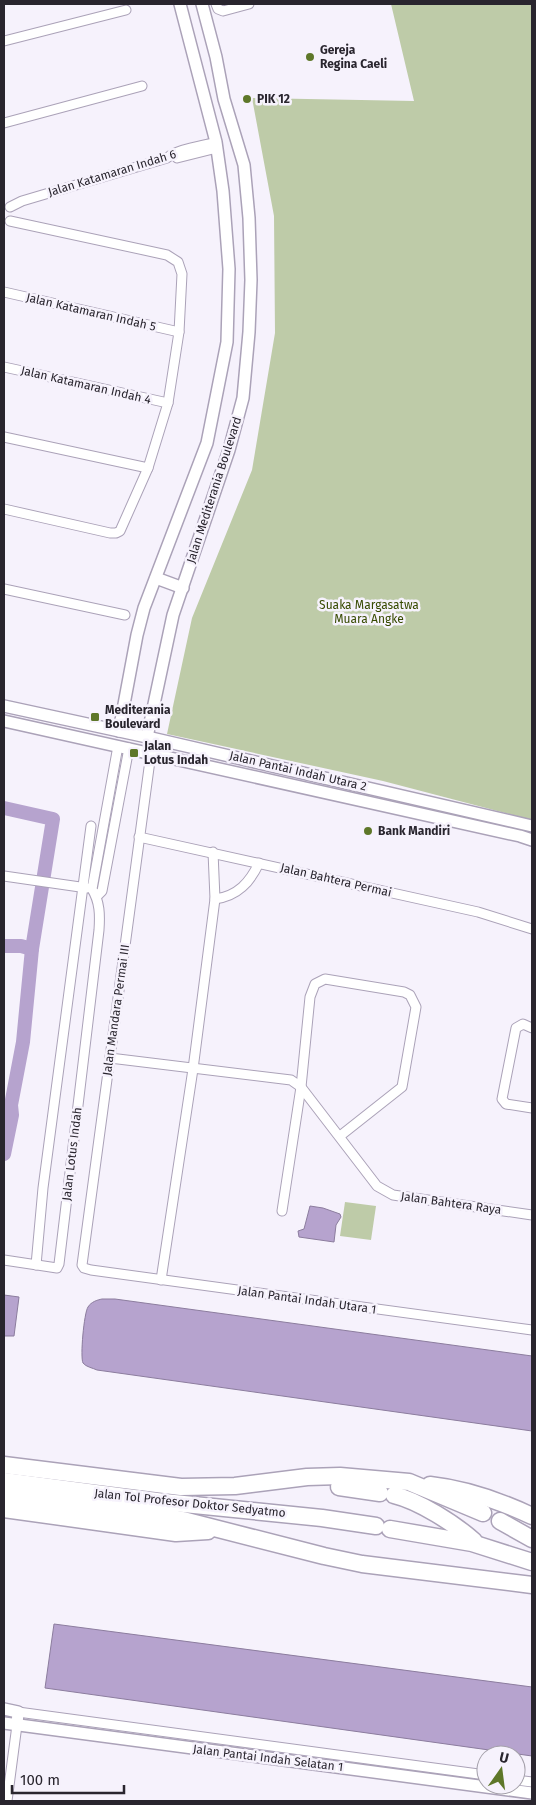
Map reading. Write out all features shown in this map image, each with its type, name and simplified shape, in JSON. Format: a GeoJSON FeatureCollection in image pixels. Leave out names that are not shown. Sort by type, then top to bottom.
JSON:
{"type":"FeatureCollection","features":[{"type":"Feature","properties":{"kind":"highway","name":"Jalan Tol Profesor Doktor Sedyatmo"},"geometry":{"type":"LineString","coordinates":[[4,1466],[181,1487],[235,1486],[340,1476],[409,1482],[483,1513]]}},
{"type":"Feature","properties":{"kind":"highway","name":"Jalan Tol Profesor Doktor Sedyatmo"},"geometry":{"type":"LineString","coordinates":[[4,1481],[164,1502],[322,1518],[479,1545],[532,1552]]}},
{"type":"Feature","properties":{"kind":"highway"},"geometry":{"type":"LineString","coordinates":[[272,1482],[356,1489],[403,1497],[467,1535],[479,1545]]}},
{"type":"Feature","properties":{"kind":"highway"},"geometry":{"type":"LineString","coordinates":[[409,1482],[471,1492],[532,1516]]}},
{"type":"Feature","properties":{"kind":"highway","name":"Jalan Tol Profesor Doktor Sedyatmo"},"geometry":{"type":"LineString","coordinates":[[4,1494],[183,1520],[362,1564],[532,1585]]}},
{"type":"Feature","properties":{"kind":"highway","name":"Jalan Tol Profesor Doktor Sedyatmo"},"geometry":{"type":"LineString","coordinates":[[4,1509],[176,1533],[221,1530]]}},
{"type":"Feature","properties":{"kind":"highway"},"geometry":{"type":"LineString","coordinates":[[500,1521],[532,1539]]}},
{"type":"Feature","properties":{"kind":"highway","name":"Jalan Tol Profesor Doktor Sedyatmo"},"geometry":{"type":"LineString","coordinates":[[479,1545],[532,1562]]}},
{"type":"Feature","properties":{"kind":"street","name":"Jalan Mediterania Boulevard"},"geometry":{"type":"LineString","coordinates":[[119,731],[144,608],[207,443],[227,342],[229,269],[223,191],[217,145],[180,4]]}},
{"type":"Feature","properties":{"kind":"street","name":"Jalan Mediterania Boulevard"},"geometry":{"type":"LineString","coordinates":[[147,736],[173,615],[230,450],[243,398],[250,332],[251,271],[244,165],[224,99],[202,4]]}},
{"type":"Feature","properties":{"kind":"street"},"geometry":{"type":"LineString","coordinates":[[217,7],[223,11],[249,4]]}},
{"type":"Feature","properties":{"kind":"street"},"geometry":{"type":"LineString","coordinates":[[4,41],[126,10]]}},
{"type":"Feature","properties":{"kind":"street"},"geometry":{"type":"LineString","coordinates":[[4,123],[142,86]]}},
{"type":"Feature","properties":{"kind":"street","name":"Jalan Katamaran Indah 6"},"geometry":{"type":"LineString","coordinates":[[7,206],[167,158],[195,154],[217,145]]}},
{"type":"Feature","properties":{"kind":"street"},"geometry":{"type":"LineString","coordinates":[[7,206],[13,212],[13,217],[7,222]]}},
{"type":"Feature","properties":{"kind":"street"},"geometry":{"type":"LineString","coordinates":[[4,509],[110,533],[118,533],[123,528],[148,468],[168,403],[179,332],[182,274],[175,259],[160,254],[7,222]]}},
{"type":"Feature","properties":{"kind":"street","name":"Jalan Katamaran Indah 5"},"geometry":{"type":"LineString","coordinates":[[4,292],[179,332]]}},
{"type":"Feature","properties":{"kind":"street","name":"Jalan Katamaran Indah 4"},"geometry":{"type":"LineString","coordinates":[[4,367],[168,403]]}},
{"type":"Feature","properties":{"kind":"street"},"geometry":{"type":"LineString","coordinates":[[4,437],[148,468]]}},
{"type":"Feature","properties":{"kind":"street"},"geometry":{"type":"LineString","coordinates":[[156,578],[183,588]]}},
{"type":"Feature","properties":{"kind":"street"},"geometry":{"type":"LineString","coordinates":[[4,590],[126,615]]}},
{"type":"Feature","properties":{"kind":"street","name":"Jalan Pantai Indah Utara 2"},"geometry":{"type":"LineString","coordinates":[[4,706],[147,736],[532,826]]}},
{"type":"Feature","properties":{"kind":"street","name":"Jalan Pantai Indah Utara 2"},"geometry":{"type":"LineString","coordinates":[[4,721],[511,833],[532,840]]}},
{"type":"Feature","properties":{"kind":"street"},"geometry":{"type":"LineString","coordinates":[[88,725],[93,734],[119,740],[124,747]]}},
{"type":"Feature","properties":{"kind":"street","name":"Jalan Lotus Indah"},"geometry":{"type":"LineString","coordinates":[[4,1260],[58,1267],[99,930],[100,910],[93,891],[124,747]]}},
{"type":"Feature","properties":{"kind":"street","name":"Jalan Mandara Permai III"},"geometry":{"type":"LineString","coordinates":[[83,1266],[82,1261],[151,753]]}},
{"type":"Feature","properties":{"kind":"street"},"geometry":{"type":"LineString","coordinates":[[36,1265],[43,1188],[93,891],[91,826]]}},
{"type":"Feature","properties":{"kind":"street","name":"Jalan Bahtera Permai"},"geometry":{"type":"LineString","coordinates":[[139,837],[259,862],[478,912],[532,929]]}},
{"type":"Feature","properties":{"kind":"street"},"geometry":{"type":"LineString","coordinates":[[161,1280],[194,1069],[215,899],[213,852]]}},
{"type":"Feature","properties":{"kind":"street"},"geometry":{"type":"LineString","coordinates":[[215,899],[225,898],[239,891],[252,877],[259,862]]}},
{"type":"Feature","properties":{"kind":"street"},"geometry":{"type":"LineString","coordinates":[[4,876],[67,885],[93,891]]}},
{"type":"Feature","properties":{"kind":"street"},"geometry":{"type":"LineString","coordinates":[[282,1211],[301,1087],[310,997],[316,984],[325,979],[404,992],[410,995],[416,1008],[402,1088],[340,1136]]}},
{"type":"Feature","properties":{"kind":"street"},"geometry":{"type":"LineString","coordinates":[[532,1028],[522,1024],[518,1026],[515,1032],[502,1099],[506,1104],[532,1108]]}},
{"type":"Feature","properties":{"kind":"street"},"geometry":{"type":"LineString","coordinates":[[110,1058],[291,1080],[301,1087]]}},
{"type":"Feature","properties":{"kind":"street","name":"Jalan Bahtera Raya"},"geometry":{"type":"LineString","coordinates":[[301,1087],[377,1186],[393,1194],[532,1215]]}},
{"type":"Feature","properties":{"kind":"street","name":"Jalan Pantai Indah Utara 1"},"geometry":{"type":"LineString","coordinates":[[83,1266],[91,1270],[161,1280],[532,1330]]}},
{"type":"Feature","properties":{"kind":"street","name":"Jalan Pantai Indah Selatan 1"},"geometry":{"type":"LineString","coordinates":[[4,1710],[476,1774]]}},
{"type":"Feature","properties":{"kind":"street"},"geometry":{"type":"LineString","coordinates":[[7,1801],[18,1712]]}},
{"type":"Feature","properties":{"kind":"street","name":"Jalan Pantai Indah Selatan 1"},"geometry":{"type":"LineString","coordinates":[[4,1723],[532,1793]]}},
{"type":"Feature","properties":{"kind":"green space","name":"Suaka Margasatwa Muara Angke"},"geometry":{"type":"Polygon","coordinates":[[[391,4],[532,4],[532,820],[383,781],[167,734],[192,618],[252,470],[275,333],[274,216],[252,98],[414,101],[391,4]]]}},
{"type":"Feature","properties":{"kind":"green space"},"geometry":{"type":"Polygon","coordinates":[[[345,1202],[376,1206],[371,1240],[340,1236],[345,1202]]]}},
{"type":"Feature","properties":{"kind":"shaded area"},"geometry":{"type":"Polygon","coordinates":[[[310,1206],[340,1214],[341,1217],[336,1225],[334,1242],[299,1237],[298,1231],[304,1229],[310,1206]]]}},
{"type":"Feature","properties":{"kind":"shaded area"},"geometry":{"type":"Polygon","coordinates":[[[4,1295],[19,1297],[14,1336],[4,1336],[4,1295]]]}},
{"type":"Feature","properties":{"kind":"shaded area"},"geometry":{"type":"Polygon","coordinates":[[[102,1299],[115,1299],[532,1356],[532,1431],[97,1370],[83,1363],[82,1344],[88,1307],[102,1299]]]}},
{"type":"Feature","properties":{"kind":"shaded area"},"geometry":{"type":"Polygon","coordinates":[[[54,1624],[532,1687],[532,1756],[526,1755],[526,1745],[476,1745],[476,1748],[45,1688],[54,1624]]]}},
{"type":"Feature","properties":{"kind":"waterway"},"geometry":{"type":"LineString","coordinates":[[4,808],[53,819],[32,949],[23,1042],[4,1154]]}},
{"type":"Feature","properties":{"kind":"waterway"},"geometry":{"type":"LineString","coordinates":[[4,946],[21,946],[32,949]]}},
{"type":"Feature","properties":{"kind":"place","name":"Gereja Regina Caeli"},"geometry":{"type":"Point","coordinates":[310,57]}},
{"type":"Feature","properties":{"kind":"place","name":"PIK 12"},"geometry":{"type":"Point","coordinates":[247,99]}},
{"type":"Feature","properties":{"kind":"place","name":"Mediterania Boulevard"},"geometry":{"type":"Point","coordinates":[95,717]}},
{"type":"Feature","properties":{"kind":"place","name":"Jalan Lotus Indah"},"geometry":{"type":"Point","coordinates":[134,753]}},
{"type":"Feature","properties":{"kind":"place","name":"Bank Mandiri"},"geometry":{"type":"Point","coordinates":[368,831]}}]}
